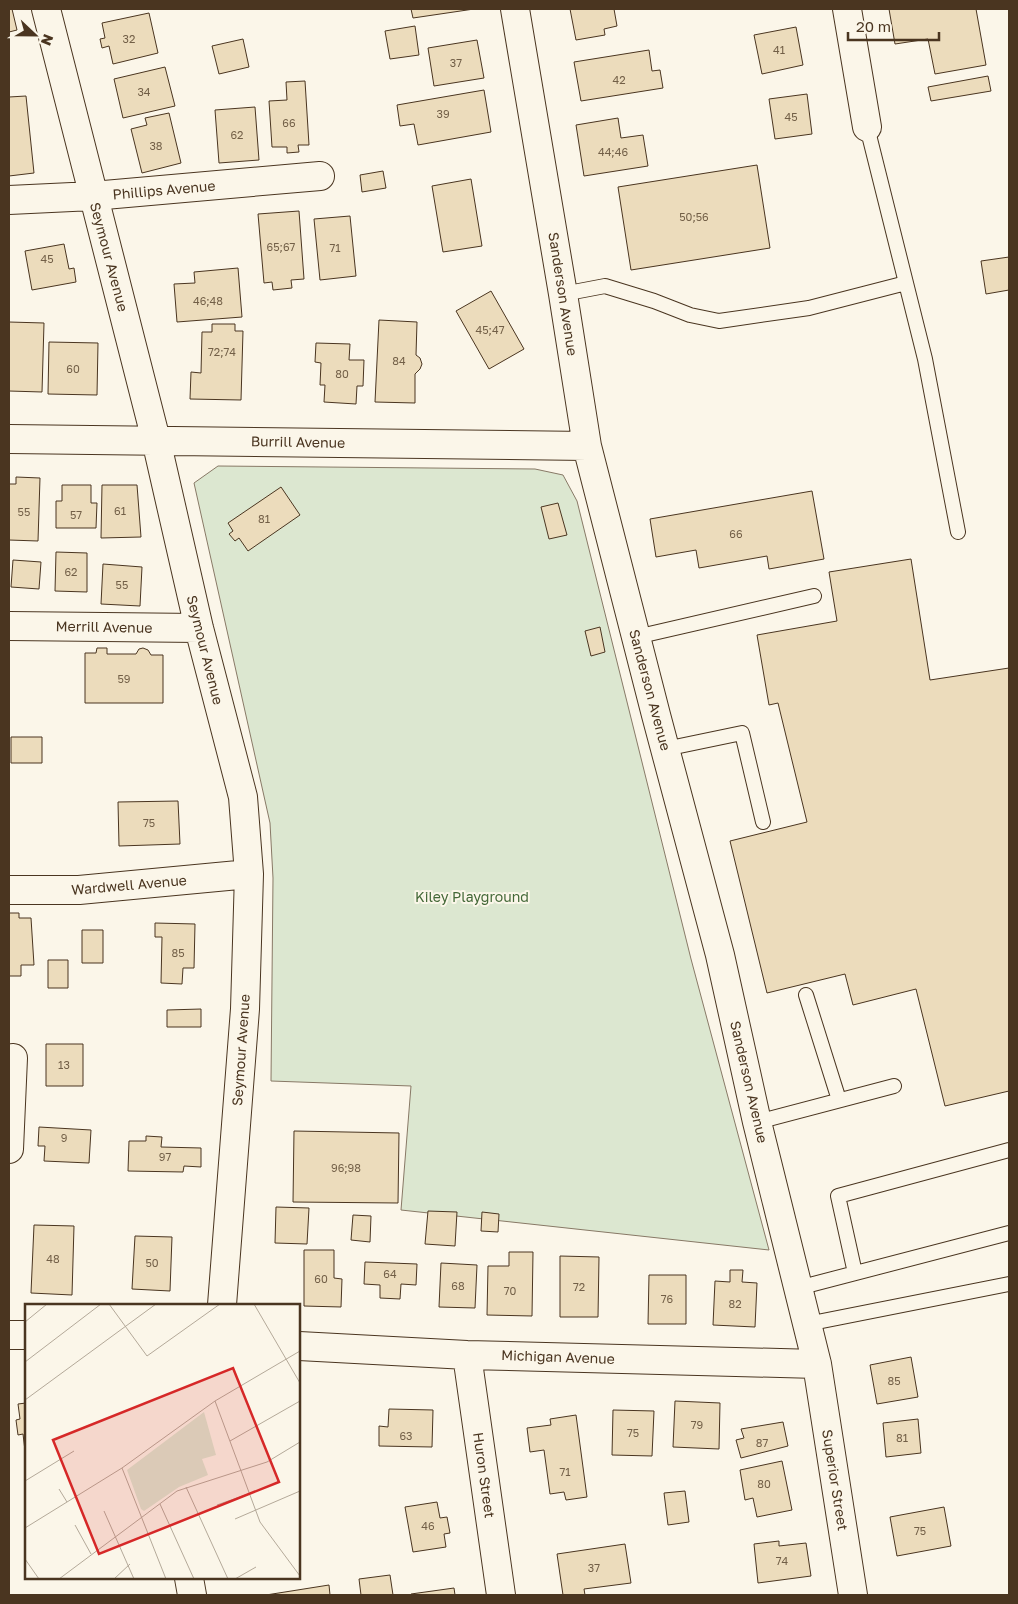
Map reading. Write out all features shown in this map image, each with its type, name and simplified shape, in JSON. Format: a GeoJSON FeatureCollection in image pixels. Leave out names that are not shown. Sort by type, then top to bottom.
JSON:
{"type":"FeatureCollection","features":[{"type":"Feature","properties":{"kind":"street","name":"Seymour Avenue"},"geometry":{"type":"LineString","coordinates":[[46,9],[156,440],[199,628],[242,797],[249,874],[245,1008],[222,1304]]}},
{"type":"Feature","properties":{"kind":"street","name":"Sanderson Avenue"},"geometry":{"type":"LineString","coordinates":[[515,9],[587,446],[720,955],[757,1122],[816,1364]]}},
{"type":"Feature","properties":{"kind":"street"},"geometry":{"type":"LineString","coordinates":[[848,9],[867,127]]}},
{"type":"Feature","properties":{"kind":"street","name":"Phillips Avenue"},"geometry":{"type":"LineString","coordinates":[[9,200],[93,196],[320,176]]}},
{"type":"Feature","properties":{"kind":"street","name":"Burrill Avenue"},"geometry":{"type":"LineString","coordinates":[[9,439],[587,446]]}},
{"type":"Feature","properties":{"kind":"street","name":"Merrill Avenue"},"geometry":{"type":"LineString","coordinates":[[9,626],[199,628]]}},
{"type":"Feature","properties":{"kind":"street","name":"Wardwell Avenue"},"geometry":{"type":"LineString","coordinates":[[9,890],[79,890],[249,874]]}},
{"type":"Feature","properties":{"kind":"street"},"geometry":{"type":"LineString","coordinates":[[9,1148],[13,1058]]}},
{"type":"Feature","properties":{"kind":"street"},"geometry":{"type":"LineString","coordinates":[[9,1334],[25,1335]]}},
{"type":"Feature","properties":{"kind":"street","name":"Michigan Avenue"},"geometry":{"type":"LineString","coordinates":[[300,1346],[467,1355],[816,1364]]}},
{"type":"Feature","properties":{"kind":"street","name":"Huron Street"},"geometry":{"type":"LineString","coordinates":[[467,1355],[501,1595]]}},
{"type":"Feature","properties":{"kind":"street","name":"Superior Street"},"geometry":{"type":"LineString","coordinates":[[816,1364],[853,1595]]}},
{"type":"Feature","properties":{"kind":"street"},"geometry":{"type":"LineString","coordinates":[[190,1579],[192,1595]]}},
{"type":"Feature","properties":{"kind":"lane"},"geometry":{"type":"LineString","coordinates":[[867,127],[925,359],[958,532]]}},
{"type":"Feature","properties":{"kind":"lane"},"geometry":{"type":"LineString","coordinates":[[563,294],[604,286],[654,301],[690,315],[719,321],[809,308],[906,283]]}},
{"type":"Feature","properties":{"kind":"lane"},"geometry":{"type":"LineString","coordinates":[[636,636],[814,596]]}},
{"type":"Feature","properties":{"kind":"lane"},"geometry":{"type":"LineString","coordinates":[[665,749],[742,734],[763,822]]}},
{"type":"Feature","properties":{"kind":"lane"},"geometry":{"type":"LineString","coordinates":[[806,995],[839,1100]]}},
{"type":"Feature","properties":{"kind":"lane"},"geometry":{"type":"LineString","coordinates":[[757,1122],[894,1086]]}},
{"type":"Feature","properties":{"kind":"lane"},"geometry":{"type":"LineString","coordinates":[[855,1273],[838,1196],[1009,1150]]}},
{"type":"Feature","properties":{"kind":"lane"},"geometry":{"type":"LineString","coordinates":[[798,1288],[1009,1233]]}},
{"type":"Feature","properties":{"kind":"lane"},"geometry":{"type":"LineString","coordinates":[[807,1324],[1009,1284]]}},
{"type":"Feature","properties":{"kind":"green space","name":"Kiley Playground"},"geometry":{"type":"Polygon","coordinates":[[[218,466],[535,469],[563,475],[577,501],[691,959],[769,1250],[401,1210],[411,1086],[271,1081],[273,878],[270,823],[194,483],[218,466]]]}},
{"type":"Feature","properties":{"kind":"building"},"geometry":{"type":"Polygon","coordinates":[[[9,9],[12,9],[17,30],[9,32],[9,9]]]}},
{"type":"Feature","properties":{"kind":"building"},"geometry":{"type":"Polygon","coordinates":[[[411,9],[474,9],[413,18],[411,9]]]}},
{"type":"Feature","properties":{"kind":"building"},"geometry":{"type":"Polygon","coordinates":[[[570,9],[614,9],[617,26],[604,29],[605,35],[576,40],[570,9]]]}},
{"type":"Feature","properties":{"kind":"building"},"geometry":{"type":"Polygon","coordinates":[[[889,9],[976,9],[986,65],[935,74],[928,39],[895,44],[889,9]]]}},
{"type":"Feature","properties":{"kind":"building"},"geometry":{"type":"Polygon","coordinates":[[[149,13],[158,53],[113,64],[109,46],[102,48],[100,39],[105,38],[102,23],[149,13]]]}},
{"type":"Feature","properties":{"kind":"building"},"geometry":{"type":"Polygon","coordinates":[[[415,26],[419,55],[390,59],[385,31],[415,26]]]}},
{"type":"Feature","properties":{"kind":"building"},"geometry":{"type":"Polygon","coordinates":[[[796,27],[803,65],[762,74],[754,35],[796,27]]]}},
{"type":"Feature","properties":{"kind":"building"},"geometry":{"type":"Polygon","coordinates":[[[243,39],[249,67],[219,74],[212,46],[243,39]]]}},
{"type":"Feature","properties":{"kind":"building"},"geometry":{"type":"Polygon","coordinates":[[[477,40],[484,78],[434,86],[428,48],[477,40]]]}},
{"type":"Feature","properties":{"kind":"building"},"geometry":{"type":"Polygon","coordinates":[[[649,50],[652,71],[660,70],[663,88],[581,101],[574,62],[649,50]]]}},
{"type":"Feature","properties":{"kind":"building"},"geometry":{"type":"Polygon","coordinates":[[[165,67],[175,106],[123,118],[114,79],[165,67]]]}},
{"type":"Feature","properties":{"kind":"building"},"geometry":{"type":"Polygon","coordinates":[[[988,76],[991,91],[931,101],[928,87],[988,76]]]}},
{"type":"Feature","properties":{"kind":"building"},"geometry":{"type":"Polygon","coordinates":[[[305,81],[309,145],[298,145],[299,152],[287,153],[287,147],[272,147],[269,101],[287,100],[286,82],[305,81]]]}},
{"type":"Feature","properties":{"kind":"building"},"geometry":{"type":"Polygon","coordinates":[[[484,90],[491,132],[418,145],[414,124],[400,126],[397,105],[484,90]]]}},
{"type":"Feature","properties":{"kind":"building"},"geometry":{"type":"Polygon","coordinates":[[[807,94],[812,134],[775,139],[769,99],[807,94]]]}},
{"type":"Feature","properties":{"kind":"building"},"geometry":{"type":"Polygon","coordinates":[[[26,96],[34,173],[9,176],[9,97],[26,96]]]}},
{"type":"Feature","properties":{"kind":"building"},"geometry":{"type":"Polygon","coordinates":[[[255,107],[259,160],[219,163],[215,110],[255,107]]]}},
{"type":"Feature","properties":{"kind":"building"},"geometry":{"type":"Polygon","coordinates":[[[169,113],[181,163],[142,173],[131,129],[147,125],[145,118],[169,113]]]}},
{"type":"Feature","properties":{"kind":"building"},"geometry":{"type":"Polygon","coordinates":[[[618,118],[621,138],[643,135],[648,166],[584,176],[576,125],[618,118]]]}},
{"type":"Feature","properties":{"kind":"building"},"geometry":{"type":"Polygon","coordinates":[[[757,165],[770,248],[631,270],[618,187],[757,165]]]}},
{"type":"Feature","properties":{"kind":"building"},"geometry":{"type":"Polygon","coordinates":[[[383,171],[386,188],[362,192],[360,175],[383,171]]]}},
{"type":"Feature","properties":{"kind":"building"},"geometry":{"type":"Polygon","coordinates":[[[471,179],[482,246],[443,252],[432,186],[471,179]]]}},
{"type":"Feature","properties":{"kind":"building"},"geometry":{"type":"Polygon","coordinates":[[[299,211],[304,279],[291,280],[292,288],[273,290],[272,282],[264,283],[258,214],[299,211]]]}},
{"type":"Feature","properties":{"kind":"building"},"geometry":{"type":"Polygon","coordinates":[[[350,216],[356,276],[320,280],[314,219],[350,216]]]}},
{"type":"Feature","properties":{"kind":"building"},"geometry":{"type":"Polygon","coordinates":[[[64,244],[69,269],[74,268],[76,282],[32,290],[25,251],[64,244]]]}},
{"type":"Feature","properties":{"kind":"building"},"geometry":{"type":"Polygon","coordinates":[[[1009,257],[1009,290],[986,294],[981,261],[1009,257]]]}},
{"type":"Feature","properties":{"kind":"building"},"geometry":{"type":"Polygon","coordinates":[[[238,268],[242,317],[177,322],[174,284],[195,283],[194,272],[238,268]]]}},
{"type":"Feature","properties":{"kind":"building"},"geometry":{"type":"Polygon","coordinates":[[[491,291],[524,349],[489,369],[456,311],[491,291]]]}},
{"type":"Feature","properties":{"kind":"building"},"geometry":{"type":"Polygon","coordinates":[[[379,320],[417,322],[416,355],[420,358],[422,364],[415,374],[415,403],[375,402],[379,320]]]}},
{"type":"Feature","properties":{"kind":"building"},"geometry":{"type":"Polygon","coordinates":[[[9,322],[44,323],[42,392],[9,391],[9,322]]]}},
{"type":"Feature","properties":{"kind":"building"},"geometry":{"type":"Polygon","coordinates":[[[212,324],[235,324],[235,331],[243,331],[241,400],[190,399],[191,372],[201,373],[202,332],[212,332],[212,324]]]}},
{"type":"Feature","properties":{"kind":"building"},"geometry":{"type":"Polygon","coordinates":[[[49,342],[98,343],[97,395],[48,394],[49,342]]]}},
{"type":"Feature","properties":{"kind":"building"},"geometry":{"type":"Polygon","coordinates":[[[316,343],[350,344],[349,360],[364,360],[363,386],[357,386],[356,404],[324,402],[325,385],[320,385],[321,363],[315,362],[316,343]]]}},
{"type":"Feature","properties":{"kind":"building"},"geometry":{"type":"Polygon","coordinates":[[[16,477],[40,478],[38,541],[9,540],[9,484],[16,484],[16,477]]]}},
{"type":"Feature","properties":{"kind":"building"},"geometry":{"type":"Polygon","coordinates":[[[62,485],[91,485],[91,503],[97,503],[96,528],[56,528],[56,501],[62,501],[62,485]]]}},
{"type":"Feature","properties":{"kind":"building"},"geometry":{"type":"Polygon","coordinates":[[[102,485],[137,485],[141,537],[101,538],[102,485]]]}},
{"type":"Feature","properties":{"kind":"building"},"geometry":{"type":"Polygon","coordinates":[[[281,487],[300,515],[248,551],[239,538],[235,541],[229,534],[233,531],[228,523],[281,487]]]}},
{"type":"Feature","properties":{"kind":"building"},"geometry":{"type":"Polygon","coordinates":[[[812,491],[824,559],[769,569],[767,556],[699,568],[696,550],[656,557],[650,519],[812,491]]]}},
{"type":"Feature","properties":{"kind":"building"},"geometry":{"type":"Polygon","coordinates":[[[558,503],[567,535],[549,539],[541,507],[558,503]]]}},
{"type":"Feature","properties":{"kind":"building"},"geometry":{"type":"Polygon","coordinates":[[[56,552],[87,553],[87,592],[55,591],[56,552]]]}},
{"type":"Feature","properties":{"kind":"building"},"geometry":{"type":"Polygon","coordinates":[[[911,559],[930,680],[1009,668],[1009,1091],[945,1106],[916,989],[853,1005],[845,974],[767,993],[730,841],[807,822],[778,703],[769,705],[757,635],[837,621],[829,572],[911,559]]]}},
{"type":"Feature","properties":{"kind":"building"},"geometry":{"type":"Polygon","coordinates":[[[13,560],[41,562],[39,589],[11,587],[13,560]]]}},
{"type":"Feature","properties":{"kind":"building"},"geometry":{"type":"Polygon","coordinates":[[[103,564],[142,567],[140,606],[101,604],[103,564]]]}},
{"type":"Feature","properties":{"kind":"building"},"geometry":{"type":"Polygon","coordinates":[[[600,627],[605,652],[591,656],[585,631],[600,627]]]}},
{"type":"Feature","properties":{"kind":"building"},"geometry":{"type":"Polygon","coordinates":[[[97,648],[107,648],[107,654],[136,654],[139,649],[143,648],[148,650],[151,655],[163,655],[163,703],[85,703],[85,653],[96,653],[97,648]]]}},
{"type":"Feature","properties":{"kind":"building"},"geometry":{"type":"Polygon","coordinates":[[[11,737],[42,737],[42,763],[11,763],[11,737]]]}},
{"type":"Feature","properties":{"kind":"building"},"geometry":{"type":"Polygon","coordinates":[[[178,801],[180,844],[119,846],[118,802],[178,801]]]}},
{"type":"Feature","properties":{"kind":"building"},"geometry":{"type":"Polygon","coordinates":[[[9,913],[19,913],[19,918],[31,918],[34,965],[21,965],[21,976],[9,976],[9,913]]]}},
{"type":"Feature","properties":{"kind":"building"},"geometry":{"type":"Polygon","coordinates":[[[155,923],[195,924],[194,968],[183,968],[182,984],[161,983],[162,937],[155,937],[155,923]]]}},
{"type":"Feature","properties":{"kind":"building"},"geometry":{"type":"Polygon","coordinates":[[[82,930],[103,930],[103,963],[82,963],[82,930]]]}},
{"type":"Feature","properties":{"kind":"building"},"geometry":{"type":"Polygon","coordinates":[[[48,960],[68,960],[68,988],[48,988],[48,960]]]}},
{"type":"Feature","properties":{"kind":"building"},"geometry":{"type":"Polygon","coordinates":[[[201,1009],[201,1027],[167,1027],[167,1010],[201,1009]]]}},
{"type":"Feature","properties":{"kind":"building"},"geometry":{"type":"Polygon","coordinates":[[[46,1044],[83,1044],[83,1086],[46,1086],[46,1044]]]}},
{"type":"Feature","properties":{"kind":"building"},"geometry":{"type":"Polygon","coordinates":[[[39,1127],[91,1130],[89,1163],[44,1161],[45,1146],[38,1146],[39,1127]]]}},
{"type":"Feature","properties":{"kind":"building"},"geometry":{"type":"Polygon","coordinates":[[[294,1131],[399,1133],[398,1203],[293,1202],[294,1131]]]}},
{"type":"Feature","properties":{"kind":"building"},"geometry":{"type":"Polygon","coordinates":[[[146,1136],[162,1137],[161,1147],[201,1148],[201,1167],[184,1166],[183,1172],[128,1171],[129,1141],[146,1141],[146,1136]]]}},
{"type":"Feature","properties":{"kind":"building"},"geometry":{"type":"Polygon","coordinates":[[[276,1207],[309,1208],[307,1244],[275,1243],[276,1207]]]}},
{"type":"Feature","properties":{"kind":"building"},"geometry":{"type":"Polygon","coordinates":[[[428,1211],[457,1212],[455,1246],[425,1244],[428,1211]]]}},
{"type":"Feature","properties":{"kind":"building"},"geometry":{"type":"Polygon","coordinates":[[[482,1212],[499,1214],[498,1232],[481,1231],[482,1212]]]}},
{"type":"Feature","properties":{"kind":"building"},"geometry":{"type":"Polygon","coordinates":[[[353,1215],[371,1216],[370,1242],[351,1240],[353,1215]]]}},
{"type":"Feature","properties":{"kind":"building"},"geometry":{"type":"Polygon","coordinates":[[[34,1225],[74,1226],[72,1295],[31,1293],[34,1225]]]}},
{"type":"Feature","properties":{"kind":"building"},"geometry":{"type":"Polygon","coordinates":[[[135,1236],[172,1237],[170,1291],[132,1289],[135,1236]]]}},
{"type":"Feature","properties":{"kind":"building"},"geometry":{"type":"Polygon","coordinates":[[[304,1250],[334,1250],[334,1278],[342,1279],[341,1307],[304,1306],[304,1250]]]}},
{"type":"Feature","properties":{"kind":"building"},"geometry":{"type":"Polygon","coordinates":[[[509,1252],[533,1252],[532,1316],[487,1315],[488,1266],[509,1266],[509,1252]]]}},
{"type":"Feature","properties":{"kind":"building"},"geometry":{"type":"Polygon","coordinates":[[[560,1256],[599,1257],[598,1317],[560,1317],[560,1256]]]}},
{"type":"Feature","properties":{"kind":"building"},"geometry":{"type":"Polygon","coordinates":[[[365,1262],[417,1264],[416,1285],[401,1284],[400,1299],[380,1298],[380,1285],[364,1284],[365,1262]]]}},
{"type":"Feature","properties":{"kind":"building"},"geometry":{"type":"Polygon","coordinates":[[[441,1263],[477,1265],[475,1308],[439,1307],[441,1263]]]}},
{"type":"Feature","properties":{"kind":"building"},"geometry":{"type":"Polygon","coordinates":[[[730,1270],[743,1270],[742,1282],[757,1283],[755,1327],[713,1325],[715,1281],[730,1282],[730,1270]]]}},
{"type":"Feature","properties":{"kind":"building"},"geometry":{"type":"Polygon","coordinates":[[[649,1275],[686,1275],[686,1324],[648,1324],[649,1275]]]}},
{"type":"Feature","properties":{"kind":"building"},"geometry":{"type":"Polygon","coordinates":[[[911,1357],[918,1397],[877,1404],[870,1365],[911,1357]]]}},
{"type":"Feature","properties":{"kind":"building"},"geometry":{"type":"Polygon","coordinates":[[[675,1401],[720,1403],[719,1449],[673,1447],[675,1401]]]}},
{"type":"Feature","properties":{"kind":"building"},"geometry":{"type":"Polygon","coordinates":[[[25,1403],[25,1451],[23,1434],[18,1435],[16,1420],[20,1419],[18,1404],[25,1403]]]}},
{"type":"Feature","properties":{"kind":"building"},"geometry":{"type":"Polygon","coordinates":[[[389,1409],[433,1410],[432,1447],[379,1446],[379,1426],[388,1427],[389,1409]]]}},
{"type":"Feature","properties":{"kind":"building"},"geometry":{"type":"Polygon","coordinates":[[[613,1410],[654,1411],[652,1456],[612,1455],[613,1410]]]}},
{"type":"Feature","properties":{"kind":"building"},"geometry":{"type":"Polygon","coordinates":[[[576,1415],[587,1497],[566,1500],[564,1492],[550,1494],[544,1450],[530,1452],[527,1428],[551,1425],[550,1419],[576,1415]]]}},
{"type":"Feature","properties":{"kind":"building"},"geometry":{"type":"Polygon","coordinates":[[[918,1419],[921,1453],[886,1457],[883,1423],[918,1419]]]}},
{"type":"Feature","properties":{"kind":"building"},"geometry":{"type":"Polygon","coordinates":[[[783,1422],[788,1446],[741,1458],[736,1440],[744,1438],[741,1429],[783,1422]]]}},
{"type":"Feature","properties":{"kind":"building"},"geometry":{"type":"Polygon","coordinates":[[[782,1461],[792,1510],[757,1517],[753,1498],[745,1500],[740,1470],[782,1461]]]}},
{"type":"Feature","properties":{"kind":"building"},"geometry":{"type":"Polygon","coordinates":[[[685,1491],[689,1522],[668,1525],[664,1493],[685,1491]]]}},
{"type":"Feature","properties":{"kind":"building"},"geometry":{"type":"Polygon","coordinates":[[[437,1502],[440,1518],[447,1517],[450,1533],[444,1534],[446,1547],[413,1552],[405,1507],[437,1502]]]}},
{"type":"Feature","properties":{"kind":"building"},"geometry":{"type":"Polygon","coordinates":[[[944,1507],[951,1546],[897,1556],[890,1517],[944,1507]]]}},
{"type":"Feature","properties":{"kind":"building"},"geometry":{"type":"Polygon","coordinates":[[[779,1541],[779,1546],[806,1543],[811,1576],[758,1583],[754,1544],[779,1541]]]}},
{"type":"Feature","properties":{"kind":"building"},"geometry":{"type":"Polygon","coordinates":[[[625,1544],[631,1583],[584,1589],[585,1595],[563,1595],[557,1554],[625,1544]]]}},
{"type":"Feature","properties":{"kind":"building"},"geometry":{"type":"Polygon","coordinates":[[[390,1575],[393,1595],[361,1595],[359,1579],[390,1575]]]}},
{"type":"Feature","properties":{"kind":"building"},"geometry":{"type":"Polygon","coordinates":[[[329,1585],[330,1595],[266,1595],[329,1585]]]}},
{"type":"Feature","properties":{"kind":"building"},"geometry":{"type":"Polygon","coordinates":[[[454,1588],[455,1595],[411,1595],[411,1594],[454,1588]]]}}]}
